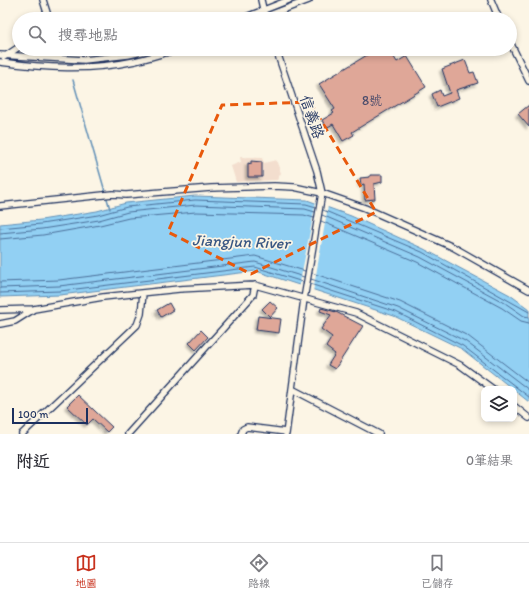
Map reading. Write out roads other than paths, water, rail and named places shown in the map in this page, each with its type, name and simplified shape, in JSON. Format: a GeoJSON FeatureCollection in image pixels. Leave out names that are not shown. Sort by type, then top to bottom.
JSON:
{"type":"FeatureCollection","features":[{"type":"Feature","properties":{"kind":"street"},"geometry":{"type":"LineString","coordinates":[[42,0],[46,12]]}},
{"type":"Feature","properties":{"kind":"street"},"geometry":{"type":"LineString","coordinates":[[261,0],[263,10]]}},
{"type":"Feature","properties":{"kind":"street"},"geometry":{"type":"LineString","coordinates":[[258,12],[289,0]]}},
{"type":"Feature","properties":{"kind":"street"},"geometry":{"type":"LineString","coordinates":[[280,12],[309,0]]}},
{"type":"Feature","properties":{"kind":"street"},"geometry":{"type":"LineString","coordinates":[[491,0],[496,12]]}},
{"type":"Feature","properties":{"kind":"street"},"geometry":{"type":"LineString","coordinates":[[1,58],[12,51]]}},
{"type":"Feature","properties":{"kind":"street"},"geometry":{"type":"LineString","coordinates":[[1,58],[84,60],[119,56]]}},
{"type":"Feature","properties":{"kind":"street"},"geometry":{"type":"LineString","coordinates":[[1,58],[38,67],[89,67],[135,61],[153,56]]}},
{"type":"Feature","properties":{"kind":"street","name":"信義路"},"geometry":{"type":"LineString","coordinates":[[278,56],[317,171],[322,193]]}},
{"type":"Feature","properties":{"kind":"street"},"geometry":{"type":"LineString","coordinates":[[517,56],[529,81]]}},
{"type":"Feature","properties":{"kind":"street"},"geometry":{"type":"LineString","coordinates":[[0,206],[113,194],[126,195],[211,188],[274,186],[294,187],[322,193],[365,208],[453,247],[529,290]]}},
{"type":"Feature","properties":{"kind":"street"},"geometry":{"type":"LineString","coordinates":[[242,434],[243,429],[247,427],[286,433],[304,299],[322,193]]}},
{"type":"Feature","properties":{"kind":"street"},"geometry":{"type":"LineString","coordinates":[[128,434],[253,295],[255,285]]}},
{"type":"Feature","properties":{"kind":"street"},"geometry":{"type":"LineString","coordinates":[[0,310],[34,309],[103,297],[143,293],[255,285],[356,313],[460,365],[489,386]]}},
{"type":"Feature","properties":{"kind":"street"},"geometry":{"type":"LineString","coordinates":[[22,434],[137,325],[141,314],[143,293]]}},
{"type":"Feature","properties":{"kind":"street"},"geometry":{"type":"LineString","coordinates":[[0,324],[15,321],[34,309]]}},
{"type":"Feature","properties":{"kind":"street"},"geometry":{"type":"LineString","coordinates":[[292,389],[379,434]]}},
{"type":"Feature","properties":{"kind":"street"},"geometry":{"type":"LineString","coordinates":[[517,408],[529,418]]}},
{"type":"Feature","properties":{"kind":"water","name":"Jiangjun River"},"geometry":{"type":"Polygon","coordinates":[[[195,196],[307,200],[351,216],[424,249],[510,295],[529,309],[529,402],[517,393],[517,386],[509,386],[462,349],[394,316],[256,271],[60,295],[0,297],[0,224],[41,220],[97,211],[126,203],[195,196]]]}},
{"type":"Feature","properties":{"kind":"waterway"},"geometry":{"type":"LineString","coordinates":[[73,80],[110,209]]}}]}
